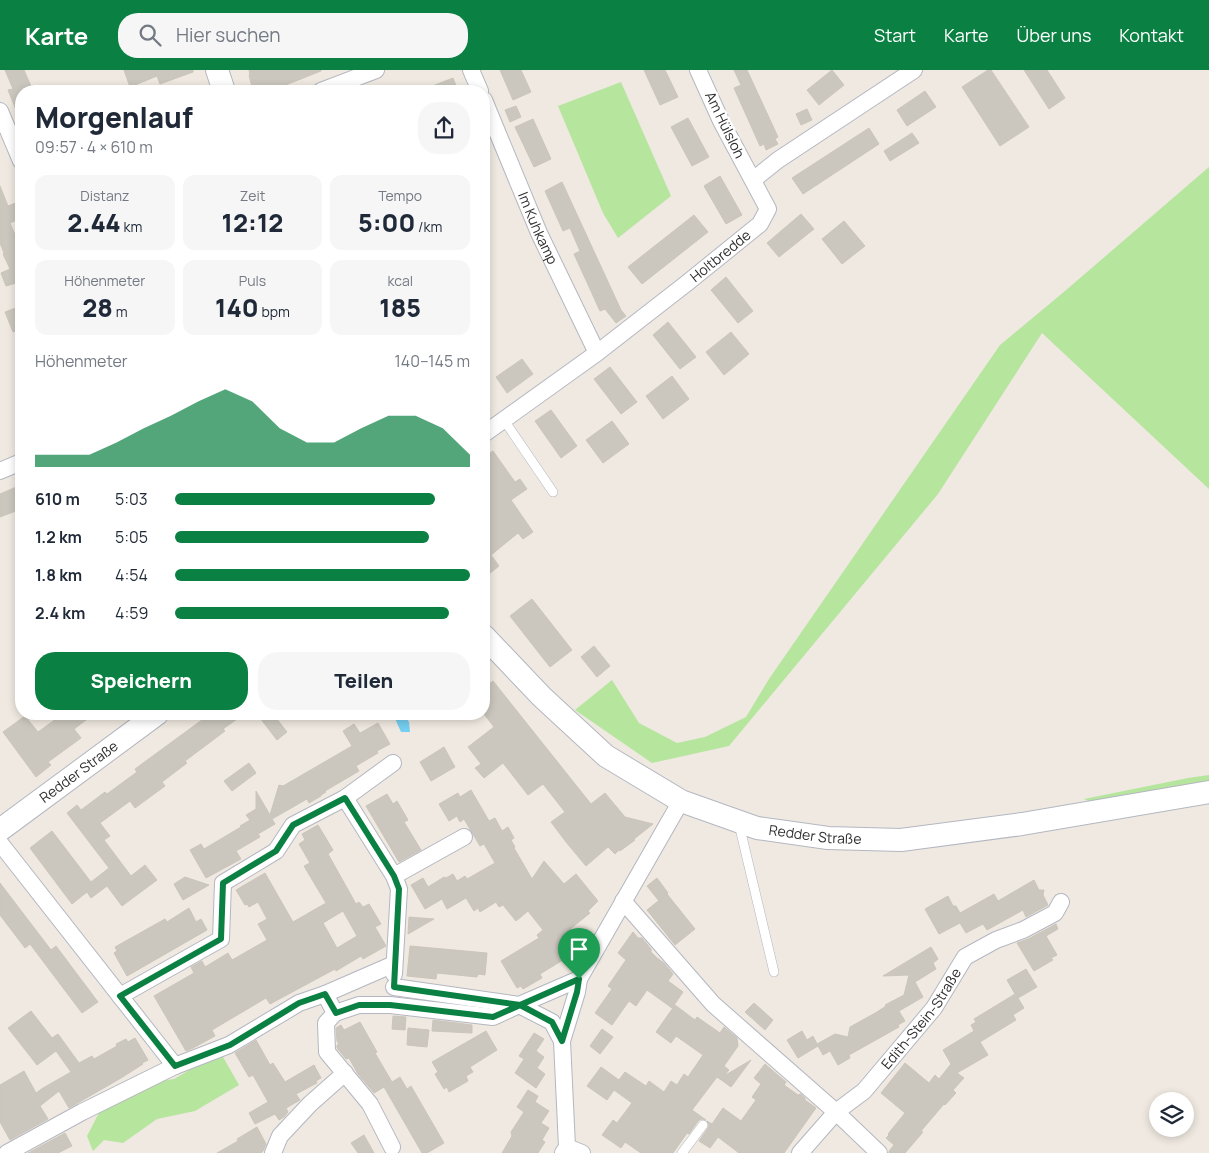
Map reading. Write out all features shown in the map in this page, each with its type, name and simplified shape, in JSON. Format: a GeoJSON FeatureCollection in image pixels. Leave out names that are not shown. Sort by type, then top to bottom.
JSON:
{"type":"FeatureCollection","features":[{"type":"Feature","properties":{"kind":"street"},"geometry":{"type":"LineString","coordinates":[[218,70],[222,85]]}},
{"type":"Feature","properties":{"kind":"street"},"geometry":{"type":"LineString","coordinates":[[337,85],[376,70]]}},
{"type":"Feature","properties":{"kind":"street"},"geometry":{"type":"LineString","coordinates":[[471,70],[477,85]]}},
{"type":"Feature","properties":{"kind":"street","name":"Am Hülsloh"},"geometry":{"type":"LineString","coordinates":[[698,70],[721,120],[753,180]]}},
{"type":"Feature","properties":{"kind":"street"},"geometry":{"type":"LineString","coordinates":[[753,180],[778,160],[914,70]]}},
{"type":"Feature","properties":{"kind":"street"},"geometry":{"type":"LineString","coordinates":[[0,111],[15,147]]}},
{"type":"Feature","properties":{"kind":"street","name":"Im Kuhkamp"},"geometry":{"type":"LineString","coordinates":[[490,115],[539,233],[597,353]]}},
{"type":"Feature","properties":{"kind":"street","name":"Holtbredde"},"geometry":{"type":"LineString","coordinates":[[490,430],[597,353],[760,224],[768,210],[753,180]]}},
{"type":"Feature","properties":{"kind":"street"},"geometry":{"type":"LineString","coordinates":[[0,471],[15,465]]}},
{"type":"Feature","properties":{"kind":"street","name":"Redder Straße"},"geometry":{"type":"LineString","coordinates":[[490,642],[542,696],[606,756],[681,801],[757,828],[828,838],[901,840],[1022,824],[1209,792]]}},
{"type":"Feature","properties":{"kind":"street","name":"Redder Straße"},"geometry":{"type":"LineString","coordinates":[[0,830],[149,720]]}},
{"type":"Feature","properties":{"kind":"street"},"geometry":{"type":"LineString","coordinates":[[120,996],[221,939],[223,883],[276,851],[293,825],[345,798],[393,763]]}},
{"type":"Feature","properties":{"kind":"street"},"geometry":{"type":"LineString","coordinates":[[345,798],[394,876],[399,889],[394,987],[390,1005]]}},
{"type":"Feature","properties":{"kind":"street"},"geometry":{"type":"LineString","coordinates":[[582,1153],[565,1150],[562,1041],[577,992],[579,979],[681,801]]}},
{"type":"Feature","properties":{"kind":"street"},"geometry":{"type":"LineString","coordinates":[[394,876],[464,837]]}},
{"type":"Feature","properties":{"kind":"street"},"geometry":{"type":"LineString","coordinates":[[0,843],[175,1066]]}},
{"type":"Feature","properties":{"kind":"street"},"geometry":{"type":"LineString","coordinates":[[623,901],[713,1004],[880,1153]]}},
{"type":"Feature","properties":{"kind":"street","name":"Edith-Stein-Straße"},"geometry":{"type":"LineString","coordinates":[[800,1153],[836,1112],[864,1091],[934,1008],[964,957],[1055,913],[1061,902]]}},
{"type":"Feature","properties":{"kind":"street"},"geometry":{"type":"LineString","coordinates":[[8,1153],[82,1112],[175,1066],[230,1045],[299,1003],[325,994],[394,964]]}},
{"type":"Feature","properties":{"kind":"street"},"geometry":{"type":"LineString","coordinates":[[392,1147],[370,1104],[327,1052],[326,1023],[336,1013],[359,1005],[390,1005],[493,1017],[579,979]]}},
{"type":"Feature","properties":{"kind":"street"},"geometry":{"type":"LineString","coordinates":[[394,987],[520,1005],[552,1022],[562,1041]]}},
{"type":"Feature","properties":{"kind":"street"},"geometry":{"type":"LineString","coordinates":[[325,994],[336,1013]]}},
{"type":"Feature","properties":{"kind":"street"},"geometry":{"type":"LineString","coordinates":[[273,1153],[280,1136],[310,1104],[345,1073]]}},
{"type":"Feature","properties":{"kind":"lane"},"geometry":{"type":"LineString","coordinates":[[504,420],[553,492]]}},
{"type":"Feature","properties":{"kind":"lane"},"geometry":{"type":"LineString","coordinates":[[738,821],[774,972]]}},
{"type":"Feature","properties":{"kind":"lane"},"geometry":{"type":"LineString","coordinates":[[682,1153],[703,1125]]}},
{"type":"Feature","properties":{"kind":"green space"},"geometry":{"type":"Polygon","coordinates":[[[621,82],[671,196],[618,238],[603,213],[558,106],[621,82]]]}},
{"type":"Feature","properties":{"kind":"green space"},"geometry":{"type":"Polygon","coordinates":[[[1209,167],[1209,489],[1042,333],[938,494],[729,746],[652,763],[575,710],[612,680],[639,723],[677,743],[705,737],[746,717],[769,679],[1000,345],[1209,167]]]}},
{"type":"Feature","properties":{"kind":"green space"},"geometry":{"type":"Polygon","coordinates":[[[1209,775],[1209,784],[1122,816],[1084,799],[1188,778],[1209,775]]]}},
{"type":"Feature","properties":{"kind":"green space"},"geometry":{"type":"Polygon","coordinates":[[[223,1057],[239,1085],[195,1111],[157,1119],[123,1143],[104,1140],[93,1151],[87,1136],[101,1109],[147,1083],[174,1079],[210,1058],[223,1057]]]}},
{"type":"Feature","properties":{"kind":"water"},"geometry":{"type":"Polygon","coordinates":[[[396,720],[408,720],[410,732],[401,732],[396,720]]]}},
{"type":"Feature","properties":{"kind":"building"},"geometry":{"type":"Polygon","coordinates":[[[5,70],[24,70],[30,85],[15,85],[15,107],[8,90],[13,89],[5,70]]]}},
{"type":"Feature","properties":{"kind":"building"},"geometry":{"type":"Polygon","coordinates":[[[124,70],[193,70],[193,72],[160,84],[157,76],[135,85],[129,85],[124,70]]]}},
{"type":"Feature","properties":{"kind":"building"},"geometry":{"type":"Polygon","coordinates":[[[249,70],[321,70],[286,85],[252,85],[249,70]]]}},
{"type":"Feature","properties":{"kind":"building"},"geometry":{"type":"Polygon","coordinates":[[[500,70],[521,70],[531,92],[513,100],[500,70]]]}},
{"type":"Feature","properties":{"kind":"building"},"geometry":{"type":"Polygon","coordinates":[[[644,70],[665,70],[678,97],[660,105],[644,70]]]}},
{"type":"Feature","properties":{"kind":"building"},"geometry":{"type":"Polygon","coordinates":[[[734,70],[747,70],[778,137],[775,139],[778,144],[766,150],[764,144],[760,146],[734,88],[741,85],[734,70]]]}},
{"type":"Feature","properties":{"kind":"building"},"geometry":{"type":"Polygon","coordinates":[[[832,70],[844,85],[819,105],[807,90],[832,70]]]}},
{"type":"Feature","properties":{"kind":"building"},"geometry":{"type":"Polygon","coordinates":[[[988,70],[991,70],[1029,127],[1000,146],[962,87],[988,70]]]}},
{"type":"Feature","properties":{"kind":"building"},"geometry":{"type":"Polygon","coordinates":[[[1024,70],[1047,70],[1065,98],[1049,109],[1024,70]]]}},
{"type":"Feature","properties":{"kind":"building"},"geometry":{"type":"Polygon","coordinates":[[[453,78],[456,85],[435,85],[453,78]]]}},
{"type":"Feature","properties":{"kind":"building"},"geometry":{"type":"Polygon","coordinates":[[[925,91],[936,107],[907,126],[897,110],[925,91]]]}},
{"type":"Feature","properties":{"kind":"building"},"geometry":{"type":"Polygon","coordinates":[[[516,106],[521,117],[510,122],[505,110],[516,106]]]}},
{"type":"Feature","properties":{"kind":"building"},"geometry":{"type":"Polygon","coordinates":[[[807,109],[812,120],[801,125],[796,114],[807,109]]]}},
{"type":"Feature","properties":{"kind":"building"},"geometry":{"type":"Polygon","coordinates":[[[688,118],[709,157],[692,166],[671,127],[688,118]]]}},
{"type":"Feature","properties":{"kind":"building"},"geometry":{"type":"Polygon","coordinates":[[[533,119],[551,159],[534,167],[515,127],[533,119]]]}},
{"type":"Feature","properties":{"kind":"building"},"geometry":{"type":"Polygon","coordinates":[[[869,128],[879,144],[803,194],[792,178],[869,128]]]}},
{"type":"Feature","properties":{"kind":"building"},"geometry":{"type":"Polygon","coordinates":[[[912,133],[919,143],[890,161],[884,151],[912,133]]]}},
{"type":"Feature","properties":{"kind":"building"},"geometry":{"type":"Polygon","coordinates":[[[720,176],[742,215],[726,224],[704,186],[720,176]]]}},
{"type":"Feature","properties":{"kind":"building"},"geometry":{"type":"Polygon","coordinates":[[[562,182],[621,310],[626,316],[616,323],[605,309],[600,311],[574,254],[580,251],[570,228],[563,231],[545,191],[562,182]]]}},
{"type":"Feature","properties":{"kind":"building"},"geometry":{"type":"Polygon","coordinates":[[[0,186],[8,206],[15,203],[15,221],[10,223],[15,235],[15,283],[6,286],[1,273],[10,269],[0,243],[0,186]]]}},
{"type":"Feature","properties":{"kind":"building"},"geometry":{"type":"Polygon","coordinates":[[[801,214],[814,229],[779,257],[767,243],[801,214]]]}},
{"type":"Feature","properties":{"kind":"building"},"geometry":{"type":"Polygon","coordinates":[[[694,215],[708,232],[642,284],[628,267],[694,215]]]}},
{"type":"Feature","properties":{"kind":"building"},"geometry":{"type":"Polygon","coordinates":[[[844,221],[865,246],[842,264],[822,239],[844,221]]]}},
{"type":"Feature","properties":{"kind":"building"},"geometry":{"type":"Polygon","coordinates":[[[726,277],[753,311],[738,323],[711,290],[726,277]]]}},
{"type":"Feature","properties":{"kind":"building"},"geometry":{"type":"Polygon","coordinates":[[[15,308],[15,331],[13,332],[5,312],[15,308]]]}},
{"type":"Feature","properties":{"kind":"building"},"geometry":{"type":"Polygon","coordinates":[[[668,322],[696,357],[680,369],[653,335],[668,322]]]}},
{"type":"Feature","properties":{"kind":"building"},"geometry":{"type":"Polygon","coordinates":[[[731,332],[749,354],[724,375],[706,352],[731,332]]]}},
{"type":"Feature","properties":{"kind":"building"},"geometry":{"type":"Polygon","coordinates":[[[522,359],[533,374],[507,393],[496,377],[522,359]]]}},
{"type":"Feature","properties":{"kind":"building"},"geometry":{"type":"Polygon","coordinates":[[[610,367],[637,402],[621,414],[594,379],[610,367]]]}},
{"type":"Feature","properties":{"kind":"building"},"geometry":{"type":"Polygon","coordinates":[[[672,376],[689,399],[663,419],[646,396],[672,376]]]}},
{"type":"Feature","properties":{"kind":"building"},"geometry":{"type":"Polygon","coordinates":[[[551,410],[577,446],[561,458],[535,421],[551,410]]]}},
{"type":"Feature","properties":{"kind":"building"},"geometry":{"type":"Polygon","coordinates":[[[612,421],[629,444],[603,463],[586,440],[612,421]]]}},
{"type":"Feature","properties":{"kind":"building"},"geometry":{"type":"Polygon","coordinates":[[[493,451],[515,482],[520,479],[527,489],[511,500],[533,532],[523,539],[518,533],[491,555],[499,566],[490,573],[490,453],[493,451]]]}},
{"type":"Feature","properties":{"kind":"building"},"geometry":{"type":"Polygon","coordinates":[[[15,488],[15,511],[0,517],[0,494],[15,488]]]}},
{"type":"Feature","properties":{"kind":"building"},"geometry":{"type":"Polygon","coordinates":[[[532,599],[572,650],[550,667],[510,616],[532,599]]]}},
{"type":"Feature","properties":{"kind":"building"},"geometry":{"type":"Polygon","coordinates":[[[594,646],[610,666],[597,677],[581,657],[594,646]]]}},
{"type":"Feature","properties":{"kind":"building"},"geometry":{"type":"Polygon","coordinates":[[[493,681],[591,804],[605,793],[625,817],[653,824],[620,851],[615,854],[608,847],[586,866],[551,822],[565,812],[543,784],[528,795],[503,763],[484,778],[475,768],[481,764],[468,747],[494,727],[489,720],[490,683],[493,681]]]}},
{"type":"Feature","properties":{"kind":"building"},"geometry":{"type":"Polygon","coordinates":[[[20,720],[28,720],[38,732],[55,720],[86,720],[74,729],[81,738],[48,762],[51,765],[36,777],[3,732],[20,720]]]}},
{"type":"Feature","properties":{"kind":"building"},"geometry":{"type":"Polygon","coordinates":[[[202,720],[236,720],[223,729],[225,731],[185,761],[187,763],[162,782],[165,786],[135,808],[130,801],[100,823],[110,836],[104,840],[131,876],[145,865],[157,880],[122,906],[107,886],[91,898],[87,892],[72,904],[30,848],[52,831],[91,882],[109,868],[67,813],[77,805],[81,810],[105,792],[107,794],[137,772],[135,769],[202,720]]]}},
{"type":"Feature","properties":{"kind":"building"},"geometry":{"type":"Polygon","coordinates":[[[262,720],[278,720],[287,732],[277,740],[262,720]]]}},
{"type":"Feature","properties":{"kind":"building"},"geometry":{"type":"Polygon","coordinates":[[[378,723],[390,744],[356,766],[359,771],[325,791],[321,796],[309,803],[307,799],[272,819],[275,824],[258,834],[260,837],[236,851],[241,859],[206,878],[190,850],[201,844],[204,849],[250,820],[246,815],[256,809],[256,791],[270,815],[279,785],[283,786],[352,746],[343,731],[354,724],[360,733],[378,723]]]}},
{"type":"Feature","properties":{"kind":"building"},"geometry":{"type":"Polygon","coordinates":[[[444,747],[455,767],[431,781],[420,762],[444,747]]]}},
{"type":"Feature","properties":{"kind":"building"},"geometry":{"type":"Polygon","coordinates":[[[249,763],[256,773],[232,791],[224,781],[249,763]]]}},
{"type":"Feature","properties":{"kind":"building"},"geometry":{"type":"Polygon","coordinates":[[[471,790],[489,821],[495,818],[502,831],[508,827],[514,838],[511,840],[514,848],[532,879],[544,861],[564,884],[576,874],[598,901],[588,911],[590,913],[569,930],[576,939],[571,943],[573,946],[568,950],[570,953],[564,956],[566,958],[540,974],[542,978],[523,989],[521,986],[517,988],[501,961],[539,938],[537,935],[543,930],[528,911],[516,921],[503,905],[499,907],[496,902],[480,912],[478,908],[474,911],[466,898],[447,909],[442,899],[425,909],[411,885],[423,878],[428,887],[453,874],[457,881],[465,876],[467,879],[495,863],[484,844],[480,846],[464,819],[460,822],[457,816],[449,821],[439,804],[458,793],[460,797],[471,790]]]}},
{"type":"Feature","properties":{"kind":"building"},"geometry":{"type":"Polygon","coordinates":[[[387,794],[393,804],[397,801],[408,820],[404,822],[421,850],[399,862],[366,806],[387,794]]]}},
{"type":"Feature","properties":{"kind":"building"},"geometry":{"type":"Polygon","coordinates":[[[318,825],[333,850],[328,854],[356,904],[359,902],[363,907],[369,904],[381,924],[375,927],[386,946],[363,959],[361,956],[336,971],[335,969],[270,1004],[266,998],[212,1030],[215,1036],[186,1051],[154,996],[194,973],[191,967],[202,961],[205,967],[228,953],[232,960],[267,940],[258,924],[267,919],[258,902],[249,907],[247,904],[245,905],[236,890],[265,873],[293,922],[326,903],[304,866],[310,863],[299,844],[305,840],[302,834],[318,825]],[[343,911],[323,923],[337,948],[357,936],[343,911]]]}},
{"type":"Feature","properties":{"kind":"building"},"geometry":{"type":"Polygon","coordinates":[[[185,877],[209,885],[183,900],[174,884],[185,877]]]}},
{"type":"Feature","properties":{"kind":"building"},"geometry":{"type":"Polygon","coordinates":[[[657,878],[668,893],[659,901],[647,886],[657,878]]]}},
{"type":"Feature","properties":{"kind":"building"},"geometry":{"type":"Polygon","coordinates":[[[1034,880],[1039,890],[1044,890],[1043,895],[1048,905],[1026,917],[1023,910],[987,930],[983,924],[966,933],[960,923],[939,934],[925,909],[948,896],[953,906],[956,906],[960,913],[994,894],[998,901],[1034,880]]]}},
{"type":"Feature","properties":{"kind":"building"},"geometry":{"type":"Polygon","coordinates":[[[0,883],[51,950],[56,946],[98,1002],[82,1013],[30,944],[25,948],[0,915],[0,883]]]}},
{"type":"Feature","properties":{"kind":"building"},"geometry":{"type":"Polygon","coordinates":[[[667,894],[695,929],[675,945],[647,910],[667,894]]]}},
{"type":"Feature","properties":{"kind":"building"},"geometry":{"type":"Polygon","coordinates":[[[189,908],[196,922],[201,919],[207,930],[127,976],[114,953],[117,951],[115,947],[165,919],[167,922],[189,908]]]}},
{"type":"Feature","properties":{"kind":"building"},"geometry":{"type":"Polygon","coordinates":[[[409,917],[434,919],[408,934],[409,917]]]}},
{"type":"Feature","properties":{"kind":"building"},"geometry":{"type":"Polygon","coordinates":[[[1056,924],[1058,929],[1046,936],[1057,955],[1051,958],[1053,960],[1034,971],[1017,943],[1056,924]]]}},
{"type":"Feature","properties":{"kind":"building"},"geometry":{"type":"Polygon","coordinates":[[[633,932],[638,938],[642,938],[651,949],[651,952],[673,974],[668,981],[683,992],[672,1008],[647,990],[636,1006],[629,1001],[612,1025],[595,1013],[612,989],[608,986],[626,960],[618,953],[633,932]]]}},
{"type":"Feature","properties":{"kind":"building"},"geometry":{"type":"Polygon","coordinates":[[[410,946],[487,953],[485,975],[478,974],[477,977],[437,973],[436,979],[407,976],[410,946]]]}},
{"type":"Feature","properties":{"kind":"building"},"geometry":{"type":"Polygon","coordinates":[[[931,947],[938,959],[933,963],[936,969],[915,982],[923,997],[899,1011],[905,1021],[898,1025],[899,1027],[849,1055],[850,1058],[838,1065],[830,1051],[823,1055],[817,1044],[835,1034],[848,1037],[850,1027],[904,995],[909,975],[883,976],[931,947]]]}},
{"type":"Feature","properties":{"kind":"building"},"geometry":{"type":"Polygon","coordinates":[[[1026,969],[1037,987],[1018,998],[1024,1008],[1013,1015],[1016,1020],[980,1042],[988,1055],[957,1073],[964,1078],[953,1090],[956,1093],[921,1131],[923,1132],[905,1153],[889,1153],[894,1145],[886,1138],[905,1113],[881,1093],[905,1063],[929,1083],[935,1075],[939,1079],[951,1064],[943,1050],[974,1031],[971,1025],[976,1022],[974,1019],[1015,994],[1007,980],[1026,969]]]}},
{"type":"Feature","properties":{"kind":"building"},"geometry":{"type":"Polygon","coordinates":[[[754,1003],[773,1020],[765,1030],[745,1012],[754,1003]]]}},
{"type":"Feature","properties":{"kind":"building"},"geometry":{"type":"Polygon","coordinates":[[[675,1005],[695,1020],[697,1017],[720,1033],[724,1027],[737,1038],[738,1046],[724,1066],[729,1070],[724,1076],[751,1060],[731,1087],[717,1077],[692,1110],[706,1120],[701,1119],[698,1121],[673,1153],[641,1153],[625,1142],[621,1148],[602,1135],[613,1120],[617,1123],[632,1103],[614,1090],[607,1100],[587,1086],[601,1067],[619,1080],[625,1072],[646,1086],[649,1081],[664,1092],[671,1081],[677,1085],[684,1074],[688,1077],[703,1055],[676,1036],[671,1043],[656,1032],[675,1005]]]}},
{"type":"Feature","properties":{"kind":"building"},"geometry":{"type":"Polygon","coordinates":[[[31,1011],[52,1038],[58,1034],[79,1063],[92,1056],[94,1059],[126,1039],[128,1042],[135,1038],[148,1060],[69,1108],[59,1091],[40,1106],[48,1119],[10,1140],[0,1122],[0,1085],[24,1071],[36,1093],[71,1072],[56,1051],[37,1065],[8,1028],[31,1011]]]}},
{"type":"Feature","properties":{"kind":"building"},"geometry":{"type":"Polygon","coordinates":[[[393,1016],[406,1017],[405,1030],[392,1029],[393,1016]]]}},
{"type":"Feature","properties":{"kind":"building"},"geometry":{"type":"Polygon","coordinates":[[[433,1020],[472,1025],[472,1033],[432,1031],[433,1020]]]}},
{"type":"Feature","properties":{"kind":"building"},"geometry":{"type":"Polygon","coordinates":[[[360,1022],[392,1082],[400,1077],[407,1089],[411,1086],[444,1143],[427,1153],[422,1153],[384,1087],[374,1093],[358,1074],[349,1058],[346,1059],[337,1048],[339,1044],[336,1028],[341,1025],[344,1030],[360,1022]]]}},
{"type":"Feature","properties":{"kind":"building"},"geometry":{"type":"Polygon","coordinates":[[[408,1028],[429,1030],[427,1047],[407,1045],[408,1028]]]}},
{"type":"Feature","properties":{"kind":"building"},"geometry":{"type":"Polygon","coordinates":[[[602,1029],[613,1037],[600,1054],[590,1046],[602,1029]]]}},
{"type":"Feature","properties":{"kind":"building"},"geometry":{"type":"Polygon","coordinates":[[[486,1031],[497,1050],[470,1067],[473,1072],[466,1076],[468,1081],[449,1092],[447,1087],[444,1089],[435,1074],[438,1072],[432,1062],[486,1031]]]}},
{"type":"Feature","properties":{"kind":"building"},"geometry":{"type":"Polygon","coordinates":[[[802,1031],[807,1040],[813,1036],[818,1046],[798,1058],[787,1040],[802,1031]]]}},
{"type":"Feature","properties":{"kind":"building"},"geometry":{"type":"Polygon","coordinates":[[[534,1033],[544,1039],[536,1051],[544,1057],[537,1068],[545,1074],[536,1088],[515,1073],[524,1059],[519,1056],[534,1033]]]}},
{"type":"Feature","properties":{"kind":"building"},"geometry":{"type":"Polygon","coordinates":[[[256,1040],[270,1065],[273,1063],[285,1082],[314,1065],[321,1078],[316,1081],[317,1083],[296,1094],[300,1100],[286,1108],[288,1112],[284,1117],[279,1120],[275,1114],[255,1124],[249,1113],[268,1102],[253,1075],[249,1077],[235,1053],[256,1040]]]}},
{"type":"Feature","properties":{"kind":"building"},"geometry":{"type":"Polygon","coordinates":[[[765,1064],[786,1082],[784,1085],[798,1095],[801,1094],[805,1100],[816,1108],[784,1153],[739,1153],[718,1137],[710,1148],[699,1141],[708,1128],[707,1121],[712,1124],[723,1108],[741,1121],[756,1100],[752,1097],[761,1084],[754,1078],[765,1064]]]}},
{"type":"Feature","properties":{"kind":"building"},"geometry":{"type":"Polygon","coordinates":[[[528,1090],[538,1096],[535,1102],[549,1111],[541,1123],[549,1128],[542,1140],[545,1142],[538,1153],[502,1153],[512,1136],[511,1132],[524,1112],[517,1107],[528,1090]]]}},
{"type":"Feature","properties":{"kind":"building"},"geometry":{"type":"Polygon","coordinates":[[[257,1127],[266,1144],[261,1153],[217,1153],[238,1141],[237,1139],[257,1127]]]}},
{"type":"Feature","properties":{"kind":"building"},"geometry":{"type":"Polygon","coordinates":[[[65,1133],[72,1146],[58,1153],[28,1153],[65,1133]]]}},
{"type":"Feature","properties":{"kind":"building"},"geometry":{"type":"Polygon","coordinates":[[[364,1135],[374,1153],[358,1153],[351,1143],[364,1135]]]}},
{"type":"Feature","properties":{"kind":"route"},"geometry":{"type":"LineString","coordinates":[[579,979],[520,1005],[493,1017],[390,1005],[359,1005],[336,1013],[325,994],[299,1003],[230,1045],[175,1066],[120,996],[221,939],[223,883],[276,851],[293,825],[345,798],[394,876],[399,889],[394,987],[520,1005],[552,1022],[562,1041],[577,992],[579,979]]}}]}
